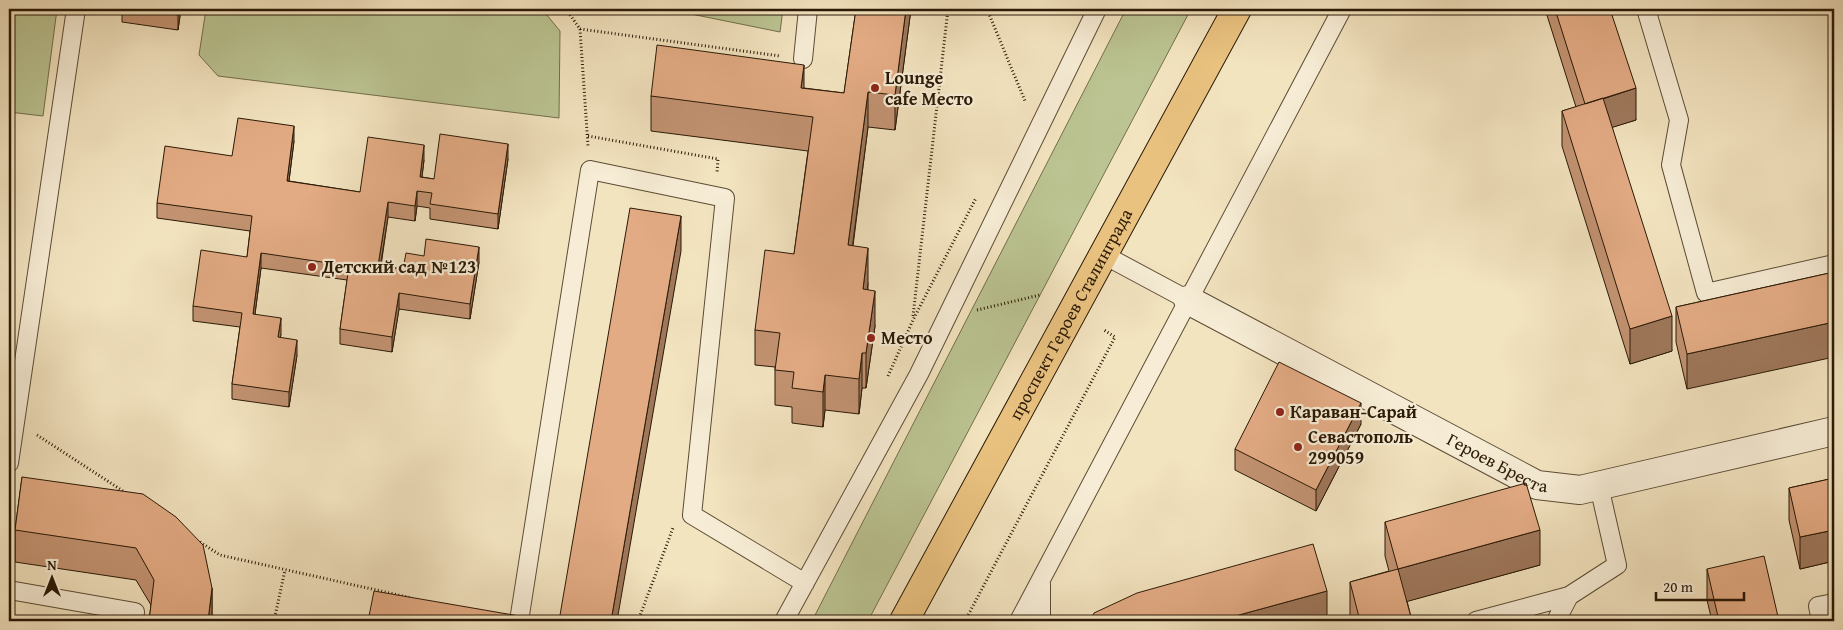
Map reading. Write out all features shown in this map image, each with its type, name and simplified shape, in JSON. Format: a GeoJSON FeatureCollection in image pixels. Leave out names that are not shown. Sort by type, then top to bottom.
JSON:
{"type":"FeatureCollection","features":[{"type":"Feature","properties":{"kind":"main road","name":"проспект Героев Сталинграда"},"geometry":{"type":"LineString","coordinates":[[904,621],[1237,9]]}},
{"type":"Feature","properties":{"kind":"street","name":"Героев Бреста"},"geometry":{"type":"LineString","coordinates":[[1188,300],[1537,485],[1580,490],[1834,431]]}},
{"type":"Feature","properties":{"kind":"lane"},"geometry":{"type":"LineString","coordinates":[[9,463],[76,9]]}},
{"type":"Feature","properties":{"kind":"lane"},"geometry":{"type":"LineString","coordinates":[[803,59],[808,9]]}},
{"type":"Feature","properties":{"kind":"lane"},"geometry":{"type":"LineString","coordinates":[[784,621],[920,374],[1097,9]]}},
{"type":"Feature","properties":{"kind":"lane"},"geometry":{"type":"LineString","coordinates":[[1020,621],[1342,9]]}},
{"type":"Feature","properties":{"kind":"lane"},"geometry":{"type":"LineString","coordinates":[[1646,9],[1679,120],[1671,165],[1706,293],[1834,264]]}},
{"type":"Feature","properties":{"kind":"lane"},"geometry":{"type":"LineString","coordinates":[[518,621],[590,170],[725,198],[692,515],[804,583]]}},
{"type":"Feature","properties":{"kind":"lane"},"geometry":{"type":"LineString","coordinates":[[1104,255],[1188,300]]}},
{"type":"Feature","properties":{"kind":"lane"},"geometry":{"type":"LineString","coordinates":[[1476,621],[1568,596],[1617,565],[1599,486]]}},
{"type":"Feature","properties":{"kind":"lane"},"geometry":{"type":"LineString","coordinates":[[1041,581],[1041,621]]}},
{"type":"Feature","properties":{"kind":"lane"},"geometry":{"type":"LineString","coordinates":[[9,590],[135,612],[134,621]]}},
{"type":"Feature","properties":{"kind":"lane"},"geometry":{"type":"LineString","coordinates":[[1556,621],[1568,596]]}},
{"type":"Feature","properties":{"kind":"lane"},"geometry":{"type":"LineString","coordinates":[[1821,621],[1818,606],[1834,603]]}},
{"type":"Feature","properties":{"kind":"path"},"geometry":{"type":"LineString","coordinates":[[566,9],[580,29],[590,170]]}},
{"type":"Feature","properties":{"kind":"path"},"geometry":{"type":"LineString","coordinates":[[913,320],[948,9]]}},
{"type":"Feature","properties":{"kind":"path"},"geometry":{"type":"LineString","coordinates":[[987,9],[1025,101],[1030,93]]}},
{"type":"Feature","properties":{"kind":"path"},"geometry":{"type":"LineString","coordinates":[[580,29],[803,59]]}},
{"type":"Feature","properties":{"kind":"path"},"geometry":{"type":"LineString","coordinates":[[588,136],[718,158],[714,196]]}},
{"type":"Feature","properties":{"kind":"path"},"geometry":{"type":"LineString","coordinates":[[886,380],[913,320],[976,198]]}},
{"type":"Feature","properties":{"kind":"path"},"geometry":{"type":"LineString","coordinates":[[965,621],[1116,338],[1104,330]]}},
{"type":"Feature","properties":{"kind":"path"},"geometry":{"type":"LineString","coordinates":[[16,420],[130,496]]}},
{"type":"Feature","properties":{"kind":"path"},"geometry":{"type":"LineString","coordinates":[[638,621],[676,522]]}},
{"type":"Feature","properties":{"kind":"path"},"geometry":{"type":"LineString","coordinates":[[195,539],[220,556],[416,599]]}},
{"type":"Feature","properties":{"kind":"path"},"geometry":{"type":"LineString","coordinates":[[274,621],[286,570]]}},
{"type":"Feature","properties":{"kind":"green space"},"geometry":{"type":"Polygon","coordinates":[[[9,9],[57,9],[43,116],[9,112],[9,9]]]}},
{"type":"Feature","properties":{"kind":"green space"},"geometry":{"type":"Polygon","coordinates":[[[206,9],[542,9],[560,31],[559,118],[218,76],[199,55],[206,9]]]}},
{"type":"Feature","properties":{"kind":"green space"},"geometry":{"type":"Polygon","coordinates":[[[692,9],[783,9],[780,32],[691,14],[692,9]]]}},
{"type":"Feature","properties":{"kind":"green space"},"geometry":{"type":"Polygon","coordinates":[[[1126,9],[1191,9],[868,621],[812,621],[1126,9]]]}},
{"type":"Feature","properties":{"kind":"building"},"geometry":{"type":"Polygon","coordinates":[[[134,9],[179,9],[178,15],[134,9]]]}},
{"type":"Feature","properties":{"kind":"building"},"geometry":{"type":"Polygon","coordinates":[[[856,9],[906,9],[895,95],[868,92],[848,245],[868,248],[863,289],[875,291],[866,353],[862,353],[859,379],[825,375],[823,392],[792,388],[794,372],[775,370],[780,333],[755,330],[765,250],[794,254],[813,117],[651,96],[657,45],[804,65],[801,88],[844,93],[856,9]]]}},
{"type":"Feature","properties":{"kind":"building"},"geometry":{"type":"Polygon","coordinates":[[[1555,9],[1610,9],[1636,88],[1585,104],[1555,9]]]}},
{"type":"Feature","properties":{"kind":"building"},"geometry":{"type":"Polygon","coordinates":[[[9,94],[13,95],[9,122],[9,94]]]}},
{"type":"Feature","properties":{"kind":"building"},"geometry":{"type":"Polygon","coordinates":[[[1603,98],[1672,316],[1630,329],[1562,111],[1603,98]]]}},
{"type":"Feature","properties":{"kind":"building"},"geometry":{"type":"Polygon","coordinates":[[[238,118],[294,126],[287,181],[360,192],[368,137],[424,145],[420,177],[434,179],[440,134],[508,144],[498,214],[430,204],[432,193],[417,191],[415,206],[388,202],[378,266],[403,269],[406,253],[424,256],[426,239],[479,247],[470,304],[399,293],[392,337],[340,329],[349,266],[261,253],[253,314],[281,318],[278,337],[297,340],[289,392],[232,384],[242,313],[193,306],[201,250],[247,257],[252,216],[157,203],[165,146],[232,156],[238,118]]]}},
{"type":"Feature","properties":{"kind":"building"},"geometry":{"type":"Polygon","coordinates":[[[630,208],[681,216],[611,621],[559,621],[630,208]]]}},
{"type":"Feature","properties":{"kind":"building"},"geometry":{"type":"Polygon","coordinates":[[[1834,272],[1834,322],[1687,354],[1676,307],[1834,272]]]}},
{"type":"Feature","properties":{"kind":"building","name":"Севастополь 299059"},"geometry":{"type":"Polygon","coordinates":[[[1279,362],[1361,403],[1316,490],[1235,449],[1279,362]]]}},
{"type":"Feature","properties":{"kind":"building"},"geometry":{"type":"Polygon","coordinates":[[[22,477],[143,494],[176,517],[203,545],[212,588],[208,621],[149,621],[154,580],[136,548],[15,530],[22,477]]]}},
{"type":"Feature","properties":{"kind":"building"},"geometry":{"type":"Polygon","coordinates":[[[1834,478],[1834,530],[1800,537],[1789,488],[1834,478]]]}},
{"type":"Feature","properties":{"kind":"building"},"geometry":{"type":"Polygon","coordinates":[[[1526,483],[1540,530],[1398,569],[1385,522],[1526,483]]]}},
{"type":"Feature","properties":{"kind":"building"},"geometry":{"type":"Polygon","coordinates":[[[1313,544],[1327,591],[1217,621],[1090,621],[1094,613],[1137,593],[1313,544]]]}},
{"type":"Feature","properties":{"kind":"building"},"geometry":{"type":"Polygon","coordinates":[[[1764,556],[1779,621],[1719,621],[1707,569],[1764,556]]]}},
{"type":"Feature","properties":{"kind":"building"},"geometry":{"type":"Polygon","coordinates":[[[1398,569],[1412,621],[1360,621],[1350,582],[1398,569]]]}},
{"type":"Feature","properties":{"kind":"building"},"geometry":{"type":"Polygon","coordinates":[[[374,591],[519,616],[518,621],[368,621],[374,591]]]}},
{"type":"Feature","properties":{"kind":"place","name":"Lounge cafe Место"},"geometry":{"type":"Point","coordinates":[875,88]}},
{"type":"Feature","properties":{"kind":"place","name":"Детский сад №123"},"geometry":{"type":"Point","coordinates":[312,267]}},
{"type":"Feature","properties":{"kind":"place","name":"Место"},"geometry":{"type":"Point","coordinates":[871,338]}},
{"type":"Feature","properties":{"kind":"place","name":"Караван-Сарай"},"geometry":{"type":"Point","coordinates":[1280,412]}},
{"type":"Feature","properties":{"kind":"place","name":"Севастополь 299059"},"geometry":{"type":"Point","coordinates":[1298,447]}}]}
